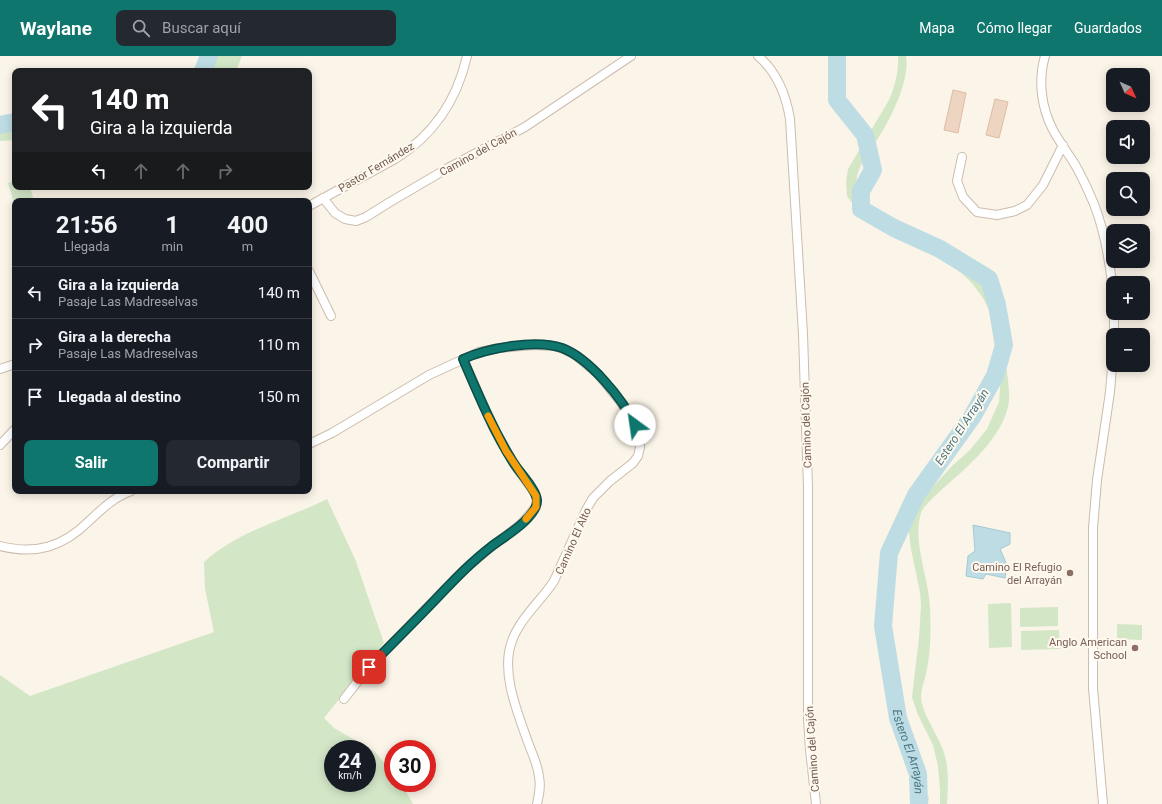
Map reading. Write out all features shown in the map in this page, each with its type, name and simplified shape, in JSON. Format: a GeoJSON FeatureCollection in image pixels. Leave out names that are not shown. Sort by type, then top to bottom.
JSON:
{"type":"FeatureCollection","features":[{"type":"Feature","properties":{"kind":"street","name":"Pastor Fernández"},"geometry":{"type":"LineString","coordinates":[[312,204],[407,152],[427,134],[441,118],[453,97],[462,75],[467,56]]}},
{"type":"Feature","properties":{"kind":"street","name":"Camino del Cajón"},"geometry":{"type":"LineString","coordinates":[[324,198],[332,209],[345,219],[356,221],[366,217],[448,168],[525,127],[631,56]]}},
{"type":"Feature","properties":{"kind":"street","name":"Camino del Cajón"},"geometry":{"type":"LineString","coordinates":[[758,56],[768,66],[781,86],[788,107],[790,119],[803,334],[808,488],[808,718],[816,804]]}},
{"type":"Feature","properties":{"kind":"street"},"geometry":{"type":"LineString","coordinates":[[1045,56],[1041,86],[1044,108],[1052,128],[1085,185],[1102,227],[1111,276]]}},
{"type":"Feature","properties":{"kind":"street"},"geometry":{"type":"LineString","coordinates":[[962,157],[957,181],[963,197],[977,212],[997,215],[1015,211],[1027,205],[1043,184],[1063,145]]}},
{"type":"Feature","properties":{"kind":"street"},"geometry":{"type":"LineString","coordinates":[[312,277],[331,316]]}},
{"type":"Feature","properties":{"kind":"street","name":"Camino El Alto"},"geometry":{"type":"LineString","coordinates":[[312,443],[332,433],[429,375],[463,359],[489,350],[514,346],[546,345],[568,350],[591,368],[613,391],[631,416],[638,433],[640,447],[636,460],[610,481],[593,498],[586,510],[554,581],[519,627],[511,642],[508,670],[515,702],[538,770],[540,784],[537,804]]}},
{"type":"Feature","properties":{"kind":"street"},"geometry":{"type":"LineString","coordinates":[[344,699],[369,667],[465,569],[520,525],[536,507],[537,500],[535,493],[516,467],[494,429],[463,359]]}},
{"type":"Feature","properties":{"kind":"street"},"geometry":{"type":"LineString","coordinates":[[0,369],[12,365]]}},
{"type":"Feature","properties":{"kind":"street"},"geometry":{"type":"LineString","coordinates":[[1103,804],[1093,688],[1093,528],[1097,480],[1112,372]]}},
{"type":"Feature","properties":{"kind":"street"},"geometry":{"type":"LineString","coordinates":[[0,445],[12,432]]}},
{"type":"Feature","properties":{"kind":"street"},"geometry":{"type":"LineString","coordinates":[[0,546],[28,550],[60,543],[75,535],[110,503],[126,494]]}},
{"type":"Feature","properties":{"kind":"green space"},"geometry":{"type":"Polygon","coordinates":[[[207,56],[242,56],[237,68],[198,68],[207,56]]]}},
{"type":"Feature","properties":{"kind":"green space"},"geometry":{"type":"Polygon","coordinates":[[[898,56],[906,56],[906,74],[900,94],[887,123],[860,167],[857,175],[857,193],[864,206],[875,217],[882,221],[910,230],[928,240],[968,270],[986,287],[995,301],[998,311],[1009,388],[1007,410],[1004,419],[994,437],[963,471],[928,503],[921,513],[919,524],[918,536],[930,608],[929,658],[921,692],[921,700],[924,711],[945,756],[948,774],[947,804],[940,804],[938,766],[933,745],[918,715],[912,697],[921,606],[920,592],[911,549],[908,516],[952,466],[970,450],[987,429],[999,402],[999,372],[989,310],[983,298],[971,282],[959,271],[927,248],[885,231],[862,217],[847,196],[846,182],[848,169],[889,100],[896,78],[898,56]]]}},
{"type":"Feature","properties":{"kind":"green space"},"geometry":{"type":"Polygon","coordinates":[[[12,116],[12,140],[0,141],[0,118],[12,116]]]}},
{"type":"Feature","properties":{"kind":"green space"},"geometry":{"type":"Polygon","coordinates":[[[12,182],[12,190],[31,190],[33,198],[13,198],[8,183],[12,182]]]}},
{"type":"Feature","properties":{"kind":"green space"},"geometry":{"type":"Polygon","coordinates":[[[327,499],[355,559],[384,643],[324,718],[334,728],[355,740],[324,740],[324,792],[376,792],[376,753],[384,763],[384,792],[406,792],[413,804],[0,804],[0,675],[30,696],[214,632],[205,589],[204,562],[217,551],[263,526],[327,499]]]}},
{"type":"Feature","properties":{"kind":"green space"},"geometry":{"type":"Polygon","coordinates":[[[1011,603],[1012,647],[989,648],[988,604],[1011,603]]]}},
{"type":"Feature","properties":{"kind":"green space"},"geometry":{"type":"Polygon","coordinates":[[[1058,607],[1058,626],[1020,627],[1020,608],[1058,607]]]}},
{"type":"Feature","properties":{"kind":"green space"},"geometry":{"type":"Polygon","coordinates":[[[1117,624],[1142,625],[1142,640],[1117,639],[1117,624]]]}},
{"type":"Feature","properties":{"kind":"green space"},"geometry":{"type":"Polygon","coordinates":[[[1059,630],[1060,649],[1021,650],[1021,631],[1059,630]]]}},
{"type":"Feature","properties":{"kind":"green space"},"geometry":{"type":"Polygon","coordinates":[[[915,796],[929,797],[928,804],[914,804],[915,796]]]}},
{"type":"Feature","properties":{"kind":"water"},"geometry":{"type":"Polygon","coordinates":[[[973,525],[1010,533],[1010,544],[1000,549],[1007,565],[1005,578],[986,574],[983,579],[966,576],[968,556],[975,551],[973,525]]]}},
{"type":"Feature","properties":{"kind":"building"},"geometry":{"type":"Polygon","coordinates":[[[953,90],[966,93],[958,133],[944,130],[953,90]]]}},
{"type":"Feature","properties":{"kind":"building"},"geometry":{"type":"Polygon","coordinates":[[[995,99],[1008,102],[999,138],[986,135],[995,99]]]}},
{"type":"Feature","properties":{"kind":"waterway"},"geometry":{"type":"LineString","coordinates":[[204,68],[209,56]]}},
{"type":"Feature","properties":{"kind":"waterway","name":"Estero El Arrayán"},"geometry":{"type":"LineString","coordinates":[[837,56],[837,100],[865,135],[873,170],[861,191],[861,209],[894,228],[940,249],[989,279],[997,305],[1004,345],[995,376],[972,417],[916,495],[889,553],[883,626],[898,718],[918,774],[919,804]]}},
{"type":"Feature","properties":{"kind":"waterway"},"geometry":{"type":"LineString","coordinates":[[0,125],[12,123]]}},
{"type":"Feature","properties":{"kind":"slow traffic"},"geometry":{"type":"LineString","coordinates":[[488,416],[506,451],[535,493],[537,504],[536,507],[526,519]]}},
{"type":"Feature","properties":{"kind":"place","name":"Camino El Refugio del Arrayán"},"geometry":{"type":"Point","coordinates":[1070,573]}},
{"type":"Feature","properties":{"kind":"place","name":"Anglo American School"},"geometry":{"type":"Point","coordinates":[1135,648]}},
{"type":"Feature","properties":{"kind":"route"},"geometry":{"type":"LineString","coordinates":[[369,667],[465,569],[520,525],[534,511],[537,504],[535,493],[516,467],[494,429],[463,359],[479,352],[514,346],[546,345],[568,350],[580,358],[598,374],[613,391],[631,416],[635,425]]}}]}
